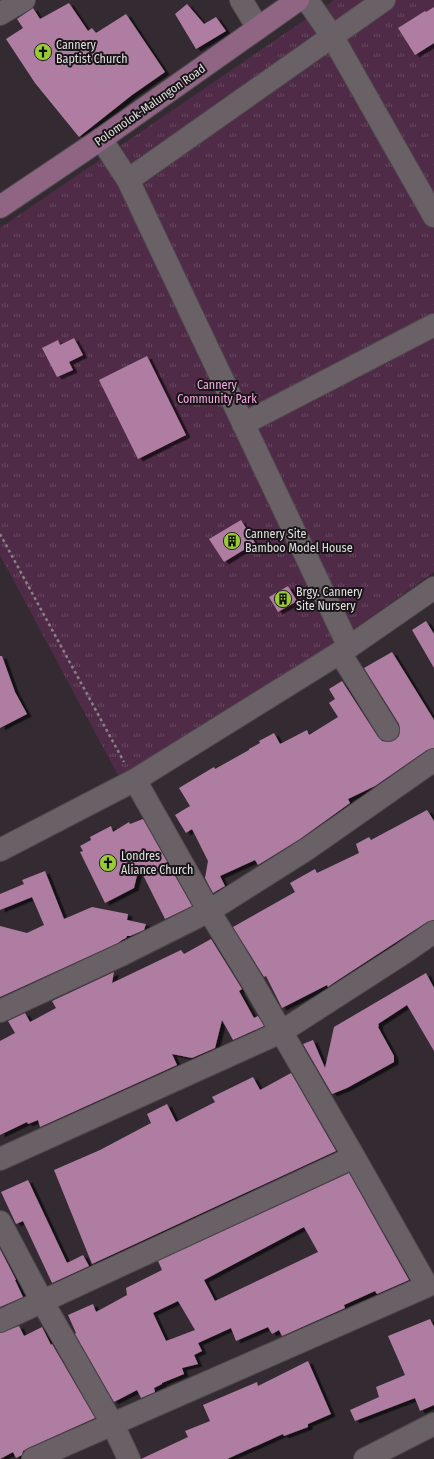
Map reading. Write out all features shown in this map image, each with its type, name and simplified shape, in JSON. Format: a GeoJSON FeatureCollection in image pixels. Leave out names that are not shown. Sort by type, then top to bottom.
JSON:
{"type":"FeatureCollection","features":[{"type":"Feature","properties":{"kind":"main road","name":"Polomolok-Malungon Road"},"geometry":{"type":"LineString","coordinates":[[0,207],[101,139],[298,0]]}},
{"type":"Feature","properties":{"kind":"street"},"geometry":{"type":"LineString","coordinates":[[0,14],[24,0]]}},
{"type":"Feature","properties":{"kind":"street"},"geometry":{"type":"LineString","coordinates":[[241,0],[258,28]]}},
{"type":"Feature","properties":{"kind":"street"},"geometry":{"type":"LineString","coordinates":[[307,0],[332,36],[434,216]]}},
{"type":"Feature","properties":{"kind":"street"},"geometry":{"type":"LineString","coordinates":[[128,180],[384,0]]}},
{"type":"Feature","properties":{"kind":"street"},"geometry":{"type":"LineString","coordinates":[[101,139],[128,180],[243,424],[345,650],[388,730]]}},
{"type":"Feature","properties":{"kind":"street"},"geometry":{"type":"LineString","coordinates":[[243,424],[434,325]]}},
{"type":"Feature","properties":{"kind":"street"},"geometry":{"type":"LineString","coordinates":[[0,850],[135,780],[345,650],[434,588]]}},
{"type":"Feature","properties":{"kind":"street"},"geometry":{"type":"LineString","coordinates":[[0,1011],[123,954],[209,911],[307,849],[434,760]]}},
{"type":"Feature","properties":{"kind":"street"},"geometry":{"type":"LineString","coordinates":[[33,1459],[430,1294],[354,1157],[209,911],[135,780]]}},
{"type":"Feature","properties":{"kind":"street"},"geometry":{"type":"LineString","coordinates":[[0,1159],[281,1032],[434,932]]}},
{"type":"Feature","properties":{"kind":"street"},"geometry":{"type":"LineString","coordinates":[[0,1321],[354,1157]]}},
{"type":"Feature","properties":{"kind":"street"},"geometry":{"type":"LineString","coordinates":[[0,1222],[42,1301],[113,1425],[129,1459]]}},
{"type":"Feature","properties":{"kind":"street"},"geometry":{"type":"LineString","coordinates":[[365,1459],[434,1424]]}},
{"type":"Feature","properties":{"kind":"path"},"geometry":{"type":"LineString","coordinates":[[0,534],[135,780]]}},
{"type":"Feature","properties":{"kind":"green space","name":"Cannery Community Park"},"geometry":{"type":"Polygon","coordinates":[[[334,0],[434,0],[434,572],[334,643],[119,777],[0,555],[0,228],[334,0]]]}},
{"type":"Feature","properties":{"kind":"building"},"geometry":{"type":"Polygon","coordinates":[[[69,3],[88,31],[92,28],[96,33],[126,14],[165,72],[132,95],[79,137],[35,83],[6,39],[23,28],[17,19],[33,8],[40,19],[69,3]]]}},
{"type":"Feature","properties":{"kind":"building"},"geometry":{"type":"Polygon","coordinates":[[[187,4],[204,24],[216,17],[226,31],[196,49],[175,14],[187,4]]]}},
{"type":"Feature","properties":{"kind":"building"},"geometry":{"type":"Polygon","coordinates":[[[434,7],[434,43],[415,55],[398,28],[434,7]]]}},
{"type":"Feature","properties":{"kind":"building"},"geometry":{"type":"Polygon","coordinates":[[[74,338],[83,355],[69,362],[73,370],[57,377],[42,348],[58,340],[60,345],[74,338]]]}},
{"type":"Feature","properties":{"kind":"building"},"geometry":{"type":"Polygon","coordinates":[[[147,356],[186,435],[138,459],[99,380],[147,356]]]}},
{"type":"Feature","properties":{"kind":"building","name":"Cannery Site Bamboo Model House"},"geometry":{"type":"Polygon","coordinates":[[[241,520],[255,543],[224,562],[209,539],[241,520]]]}},
{"type":"Feature","properties":{"kind":"building","name":"Brgy. Cannery Site Nursery"},"geometry":{"type":"Polygon","coordinates":[[[288,586],[297,601],[278,612],[269,597],[288,586]]]}},
{"type":"Feature","properties":{"kind":"building"},"geometry":{"type":"Polygon","coordinates":[[[426,621],[434,634],[434,668],[412,630],[426,621]]]}},
{"type":"Feature","properties":{"kind":"building"},"geometry":{"type":"Polygon","coordinates":[[[392,652],[434,720],[434,748],[427,750],[375,786],[348,799],[350,803],[300,839],[258,865],[255,860],[220,876],[225,886],[213,893],[205,878],[208,861],[192,829],[186,833],[175,815],[190,806],[179,788],[214,767],[215,769],[249,750],[260,743],[259,741],[274,733],[280,744],[307,730],[309,735],[338,717],[329,703],[335,699],[329,689],[342,681],[378,737],[382,741],[388,742],[395,740],[399,736],[399,724],[364,668],[392,652]]]}},
{"type":"Feature","properties":{"kind":"building"},"geometry":{"type":"Polygon","coordinates":[[[0,656],[2,656],[15,692],[27,714],[0,728],[0,656]]]}},
{"type":"Feature","properties":{"kind":"building"},"geometry":{"type":"Polygon","coordinates":[[[427,810],[434,821],[434,920],[427,922],[328,987],[327,985],[282,1008],[266,976],[264,977],[233,927],[295,892],[290,883],[315,869],[317,873],[359,853],[356,844],[369,837],[371,840],[427,810]]]}},
{"type":"Feature","properties":{"kind":"building"},"geometry":{"type":"Polygon","coordinates":[[[143,819],[192,906],[165,919],[139,867],[134,888],[105,903],[80,852],[83,851],[80,846],[91,840],[90,837],[111,826],[113,832],[129,822],[130,824],[143,819]]]}},
{"type":"Feature","properties":{"kind":"building"},"geometry":{"type":"Polygon","coordinates":[[[45,871],[64,919],[92,907],[128,914],[127,920],[146,924],[144,930],[127,936],[118,943],[0,997],[0,926],[27,933],[44,925],[32,897],[0,910],[0,894],[24,884],[22,880],[45,871]]]}},
{"type":"Feature","properties":{"kind":"building"},"geometry":{"type":"Polygon","coordinates":[[[211,939],[242,989],[239,991],[254,1018],[258,1016],[264,1026],[233,1040],[222,1020],[215,1048],[192,1058],[172,1054],[177,1065],[40,1127],[38,1120],[28,1124],[27,1122],[0,1135],[0,1041],[15,1033],[8,1021],[25,1013],[30,1022],[56,1008],[52,1001],[114,972],[112,983],[181,950],[184,954],[211,939]]]}},
{"type":"Feature","properties":{"kind":"building"},"geometry":{"type":"Polygon","coordinates":[[[426,973],[434,988],[434,1051],[407,1005],[378,1024],[378,1027],[394,1056],[394,1062],[347,1088],[332,1094],[303,1044],[313,1040],[325,1068],[334,1027],[426,973]]]}},
{"type":"Feature","properties":{"kind":"building"},"geometry":{"type":"Polygon","coordinates":[[[291,1073],[336,1151],[92,1264],[54,1170],[100,1150],[151,1123],[147,1114],[167,1104],[176,1122],[215,1102],[212,1097],[253,1077],[260,1090],[291,1073]]]}},
{"type":"Feature","properties":{"kind":"building"},"geometry":{"type":"Polygon","coordinates":[[[349,1173],[409,1280],[377,1294],[375,1291],[344,1305],[345,1308],[282,1336],[279,1330],[272,1334],[268,1327],[236,1341],[231,1328],[198,1343],[202,1351],[194,1355],[198,1364],[182,1368],[184,1374],[162,1383],[154,1388],[155,1392],[141,1398],[137,1390],[114,1402],[75,1334],[76,1333],[68,1315],[93,1304],[96,1312],[127,1295],[126,1288],[162,1270],[158,1261],[349,1173]],[[304,1227],[204,1280],[215,1301],[318,1252],[304,1227]],[[178,1301],[153,1313],[166,1341],[195,1330],[178,1301]]]}},
{"type":"Feature","properties":{"kind":"building"},"geometry":{"type":"Polygon","coordinates":[[[28,1180],[67,1263],[83,1255],[89,1266],[52,1283],[23,1221],[16,1224],[1,1192],[28,1180]]]}},
{"type":"Feature","properties":{"kind":"building"},"geometry":{"type":"Polygon","coordinates":[[[0,1249],[23,1297],[0,1307],[0,1249]]]}},
{"type":"Feature","properties":{"kind":"building"},"geometry":{"type":"Polygon","coordinates":[[[430,1319],[434,1327],[434,1405],[420,1411],[415,1398],[355,1421],[350,1410],[379,1397],[376,1387],[405,1375],[388,1336],[430,1319]]]}},
{"type":"Feature","properties":{"kind":"building"},"geometry":{"type":"Polygon","coordinates":[[[19,1326],[24,1336],[42,1327],[51,1345],[52,1344],[95,1418],[28,1448],[23,1451],[22,1455],[16,1458],[13,1452],[0,1459],[0,1333],[19,1326]]]}},
{"type":"Feature","properties":{"kind":"building"},"geometry":{"type":"Polygon","coordinates":[[[308,1361],[331,1414],[308,1424],[308,1427],[284,1436],[283,1434],[227,1459],[141,1459],[188,1437],[185,1431],[210,1421],[203,1405],[257,1382],[258,1386],[308,1361]]]}},
{"type":"Feature","properties":{"kind":"place","name":"Cannery Baptist Church"},"geometry":{"type":"Point","coordinates":[43,52]}},
{"type":"Feature","properties":{"kind":"place","name":"Cannery Site Bamboo Model House"},"geometry":{"type":"Point","coordinates":[232,541]}},
{"type":"Feature","properties":{"kind":"place","name":"Brgy. Cannery Site Nursery"},"geometry":{"type":"Point","coordinates":[283,599]}},
{"type":"Feature","properties":{"kind":"place","name":"Londres Aliance Church"},"geometry":{"type":"Point","coordinates":[108,863]}}]}
